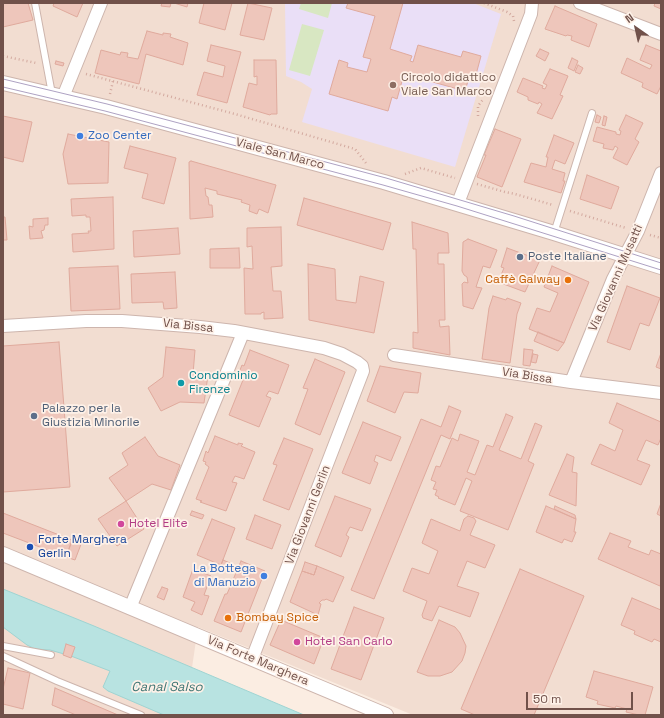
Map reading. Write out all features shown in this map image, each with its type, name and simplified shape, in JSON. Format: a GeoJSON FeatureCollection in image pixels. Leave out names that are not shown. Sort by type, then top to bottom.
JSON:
{"type":"FeatureCollection","features":[{"type":"Feature","properties":{"kind":"street"},"geometry":{"type":"LineString","coordinates":[[58,96],[101,3]]}},
{"type":"Feature","properties":{"kind":"street"},"geometry":{"type":"LineString","coordinates":[[458,203],[531,14],[532,3]]}},
{"type":"Feature","properties":{"kind":"street"},"geometry":{"type":"LineString","coordinates":[[580,3],[661,34]]}},
{"type":"Feature","properties":{"kind":"street","name":"Viale San Marco"},"geometry":{"type":"LineString","coordinates":[[3,83],[106,107],[458,203],[661,267]]}},
{"type":"Feature","properties":{"kind":"street","name":"Via Giovanni Musatti"},"geometry":{"type":"LineString","coordinates":[[571,382],[613,279],[638,231],[661,173]]}},
{"type":"Feature","properties":{"kind":"street","name":"Via Bissa"},"geometry":{"type":"LineString","coordinates":[[3,326],[86,321],[122,321],[200,327],[243,333],[324,348],[342,354],[357,362],[362,366],[363,371]]}},
{"type":"Feature","properties":{"kind":"street"},"geometry":{"type":"LineString","coordinates":[[130,608],[243,333]]}},
{"type":"Feature","properties":{"kind":"street","name":"Via Bissa"},"geometry":{"type":"LineString","coordinates":[[394,355],[571,382],[661,393]]}},
{"type":"Feature","properties":{"kind":"street","name":"Via Giovanni Gerlin"},"geometry":{"type":"LineString","coordinates":[[252,659],[363,371]]}},
{"type":"Feature","properties":{"kind":"street","name":"Via Forte Marghera"},"geometry":{"type":"LineString","coordinates":[[3,554],[386,715]]}},
{"type":"Feature","properties":{"kind":"lane"},"geometry":{"type":"LineString","coordinates":[[35,3],[58,96]]}},
{"type":"Feature","properties":{"kind":"lane"},"geometry":{"type":"LineString","coordinates":[[554,234],[592,113]]}},
{"type":"Feature","properties":{"kind":"lane"},"geometry":{"type":"LineString","coordinates":[[3,646],[51,655]]}},
{"type":"Feature","properties":{"kind":"lane"},"geometry":{"type":"LineString","coordinates":[[3,656],[57,681],[141,715]]}},
{"type":"Feature","properties":{"kind":"path"},"geometry":{"type":"LineString","coordinates":[[484,3],[510,14],[516,27]]}},
{"type":"Feature","properties":{"kind":"path"},"geometry":{"type":"LineString","coordinates":[[81,73],[250,118],[354,148],[368,165]]}},
{"type":"Feature","properties":{"kind":"path"},"geometry":{"type":"LineString","coordinates":[[403,175],[421,168],[460,179]]}},
{"type":"Feature","properties":{"kind":"path"},"geometry":{"type":"LineString","coordinates":[[475,184],[556,206]]}},
{"type":"Feature","properties":{"kind":"path"},"geometry":{"type":"LineString","coordinates":[[567,210],[628,229]]}},
{"type":"Feature","properties":{"kind":"path"},"geometry":{"type":"LineString","coordinates":[[651,235],[661,238]]}},
{"type":"Feature","properties":{"kind":"shaded area"},"geometry":{"type":"Polygon","coordinates":[[[3,3],[661,3],[661,715],[413,715],[198,627],[185,715],[3,715],[3,3]]]}},
{"type":"Feature","properties":{"kind":"shaded area","name":"Circolo didattico Viale San Marco"},"geometry":{"type":"Polygon","coordinates":[[[285,3],[473,3],[501,14],[455,167],[302,122],[312,89],[301,82],[286,76],[285,3]]]}},
{"type":"Feature","properties":{"kind":"green space"},"geometry":{"type":"Polygon","coordinates":[[[301,3],[332,3],[328,18],[299,9],[301,3]]]}},
{"type":"Feature","properties":{"kind":"green space"},"geometry":{"type":"Polygon","coordinates":[[[302,24],[324,30],[310,76],[289,70],[302,24]]]}},
{"type":"Feature","properties":{"kind":"water","name":"Canal Salso"},"geometry":{"type":"Polygon","coordinates":[[[3,589],[304,715],[164,715],[108,691],[103,687],[110,671],[71,656],[50,650],[35,649],[27,645],[3,627],[3,589]]]}},
{"type":"Feature","properties":{"kind":"building"},"geometry":{"type":"Polygon","coordinates":[[[3,3],[28,3],[33,20],[3,27],[3,3]]]}},
{"type":"Feature","properties":{"kind":"building"},"geometry":{"type":"Polygon","coordinates":[[[54,3],[83,3],[77,17],[53,6],[54,3]]]}},
{"type":"Feature","properties":{"kind":"building"},"geometry":{"type":"Polygon","coordinates":[[[162,3],[171,3],[170,7],[161,6],[162,3]]]}},
{"type":"Feature","properties":{"kind":"building"},"geometry":{"type":"Polygon","coordinates":[[[174,3],[188,3],[187,7],[174,3]]]}},
{"type":"Feature","properties":{"kind":"building"},"geometry":{"type":"Polygon","coordinates":[[[204,3],[232,3],[225,30],[199,23],[204,3]]]}},
{"type":"Feature","properties":{"kind":"building"},"geometry":{"type":"Polygon","coordinates":[[[248,3],[272,8],[264,40],[240,35],[248,3]]]}},
{"type":"Feature","properties":{"kind":"building"},"geometry":{"type":"Polygon","coordinates":[[[348,3],[403,3],[390,49],[412,56],[410,61],[413,62],[418,45],[461,57],[463,51],[481,56],[474,82],[468,81],[465,91],[404,74],[397,99],[392,97],[388,111],[329,94],[339,60],[348,63],[347,67],[367,72],[371,59],[363,57],[375,16],[346,8],[348,3]]]}},
{"type":"Feature","properties":{"kind":"building"},"geometry":{"type":"Polygon","coordinates":[[[655,3],[661,3],[661,9],[654,6],[655,3]]]}},
{"type":"Feature","properties":{"kind":"building"},"geometry":{"type":"Polygon","coordinates":[[[555,6],[597,24],[589,47],[571,40],[572,36],[566,36],[545,29],[555,6]]]}},
{"type":"Feature","properties":{"kind":"building"},"geometry":{"type":"Polygon","coordinates":[[[147,31],[163,35],[163,33],[171,34],[170,37],[188,43],[183,65],[146,54],[139,84],[95,73],[101,50],[120,55],[121,52],[128,53],[127,57],[138,59],[147,31]]]}},
{"type":"Feature","properties":{"kind":"building"},"geometry":{"type":"Polygon","coordinates":[[[211,45],[241,52],[227,103],[197,95],[204,72],[223,77],[225,66],[207,61],[211,45]]]}},
{"type":"Feature","properties":{"kind":"building"},"geometry":{"type":"Polygon","coordinates":[[[646,45],[661,51],[661,86],[657,94],[642,87],[643,83],[621,73],[627,58],[650,69],[652,65],[640,60],[646,45]]]}},
{"type":"Feature","properties":{"kind":"building"},"geometry":{"type":"Polygon","coordinates":[[[540,49],[549,53],[545,61],[536,56],[540,49]]]}},
{"type":"Feature","properties":{"kind":"building"},"geometry":{"type":"Polygon","coordinates":[[[572,58],[578,61],[574,71],[568,68],[572,58]]]}},
{"type":"Feature","properties":{"kind":"building"},"geometry":{"type":"Polygon","coordinates":[[[254,60],[276,60],[277,114],[270,115],[243,107],[249,83],[257,85],[257,76],[254,77],[254,60]]]}},
{"type":"Feature","properties":{"kind":"building"},"geometry":{"type":"Polygon","coordinates":[[[56,61],[64,63],[63,66],[55,64],[56,61]]]}},
{"type":"Feature","properties":{"kind":"building"},"geometry":{"type":"Polygon","coordinates":[[[578,65],[583,68],[580,74],[575,72],[578,65]]]}},
{"type":"Feature","properties":{"kind":"building"},"geometry":{"type":"Polygon","coordinates":[[[550,69],[568,76],[560,95],[563,96],[552,119],[537,113],[542,104],[528,100],[528,97],[517,92],[523,78],[543,86],[542,88],[545,89],[547,85],[543,83],[550,69]]]}},
{"type":"Feature","properties":{"kind":"building"},"geometry":{"type":"Polygon","coordinates":[[[597,115],[601,117],[599,123],[595,122],[597,115]]]}},
{"type":"Feature","properties":{"kind":"building"},"geometry":{"type":"Polygon","coordinates":[[[626,115],[643,123],[635,139],[639,142],[627,165],[613,158],[618,148],[615,146],[613,150],[603,148],[604,144],[593,141],[597,127],[616,132],[616,134],[620,135],[621,131],[619,130],[626,115]]]}},
{"type":"Feature","properties":{"kind":"building"},"geometry":{"type":"Polygon","coordinates":[[[3,116],[32,122],[23,162],[3,157],[3,116]]]}},
{"type":"Feature","properties":{"kind":"building"},"geometry":{"type":"Polygon","coordinates":[[[604,116],[607,117],[605,126],[602,125],[604,116]]]}},
{"type":"Feature","properties":{"kind":"building"},"geometry":{"type":"Polygon","coordinates":[[[495,129],[521,139],[502,187],[477,177],[495,129]]]}},
{"type":"Feature","properties":{"kind":"building"},"geometry":{"type":"Polygon","coordinates":[[[68,134],[109,142],[108,183],[68,184],[63,154],[68,134]]]}},
{"type":"Feature","properties":{"kind":"building"},"geometry":{"type":"Polygon","coordinates":[[[554,135],[574,143],[565,164],[555,160],[552,169],[565,173],[563,181],[565,181],[561,193],[524,182],[531,163],[546,167],[548,157],[546,157],[554,135]]]}},
{"type":"Feature","properties":{"kind":"building"},"geometry":{"type":"Polygon","coordinates":[[[130,146],[176,158],[164,204],[142,198],[148,174],[124,168],[130,146]]]}},
{"type":"Feature","properties":{"kind":"building"},"geometry":{"type":"Polygon","coordinates":[[[191,161],[276,185],[268,213],[259,209],[257,214],[249,211],[250,205],[241,202],[242,200],[217,194],[217,191],[205,188],[209,205],[212,205],[213,217],[190,219],[189,162],[191,161]]]}},
{"type":"Feature","properties":{"kind":"building"},"geometry":{"type":"Polygon","coordinates":[[[587,175],[619,187],[611,209],[580,199],[587,175]]]}},
{"type":"Feature","properties":{"kind":"building"},"geometry":{"type":"Polygon","coordinates":[[[113,197],[114,249],[73,252],[72,234],[89,233],[88,231],[91,231],[90,217],[86,217],[86,215],[72,216],[71,199],[113,197]]]}},
{"type":"Feature","properties":{"kind":"building"},"geometry":{"type":"Polygon","coordinates":[[[304,198],[391,223],[383,250],[297,225],[304,198]]]}},
{"type":"Feature","properties":{"kind":"building"},"geometry":{"type":"Polygon","coordinates":[[[3,217],[5,217],[7,240],[3,240],[3,217]]]}},
{"type":"Feature","properties":{"kind":"building"},"geometry":{"type":"Polygon","coordinates":[[[48,218],[48,225],[45,225],[44,230],[41,231],[43,238],[30,239],[29,226],[33,227],[33,219],[48,218]]]}},
{"type":"Feature","properties":{"kind":"building"},"geometry":{"type":"Polygon","coordinates":[[[412,222],[448,233],[449,253],[438,253],[438,264],[444,264],[445,320],[439,320],[440,327],[449,326],[450,355],[413,348],[413,332],[418,333],[416,249],[413,249],[412,222]]]}},
{"type":"Feature","properties":{"kind":"building"},"geometry":{"type":"Polygon","coordinates":[[[281,227],[282,266],[271,267],[273,291],[281,291],[283,318],[264,319],[264,312],[261,314],[245,314],[244,268],[253,269],[252,246],[247,247],[247,228],[281,227]]]}},
{"type":"Feature","properties":{"kind":"building"},"geometry":{"type":"Polygon","coordinates":[[[178,228],[180,254],[134,257],[133,231],[178,228]]]}},
{"type":"Feature","properties":{"kind":"building"},"geometry":{"type":"Polygon","coordinates":[[[468,239],[497,250],[490,268],[483,266],[476,287],[482,288],[473,309],[463,306],[462,284],[464,282],[468,283],[467,277],[462,271],[463,242],[468,239]]]}},
{"type":"Feature","properties":{"kind":"building"},"geometry":{"type":"Polygon","coordinates":[[[239,248],[240,268],[210,268],[210,249],[239,248]]]}},
{"type":"Feature","properties":{"kind":"building"},"geometry":{"type":"Polygon","coordinates":[[[507,248],[540,260],[525,292],[498,282],[504,268],[501,267],[507,248]]]}},
{"type":"Feature","properties":{"kind":"building"},"geometry":{"type":"Polygon","coordinates":[[[308,264],[335,269],[336,300],[356,303],[360,276],[384,282],[374,333],[309,320],[308,264]]]}},
{"type":"Feature","properties":{"kind":"building"},"geometry":{"type":"Polygon","coordinates":[[[118,266],[120,309],[71,311],[69,268],[118,266]]]}},
{"type":"Feature","properties":{"kind":"building"},"geometry":{"type":"Polygon","coordinates":[[[552,266],[589,282],[564,343],[529,329],[537,308],[550,312],[558,293],[544,287],[552,266]]]}},
{"type":"Feature","properties":{"kind":"building"},"geometry":{"type":"Polygon","coordinates":[[[175,272],[177,308],[164,309],[163,302],[132,303],[131,274],[175,272]]]}},
{"type":"Feature","properties":{"kind":"building"},"geometry":{"type":"Polygon","coordinates":[[[627,286],[660,298],[649,326],[640,323],[630,350],[607,342],[627,286]]]}},
{"type":"Feature","properties":{"kind":"building"},"geometry":{"type":"Polygon","coordinates":[[[493,296],[506,300],[507,298],[521,303],[517,314],[510,363],[482,359],[489,308],[493,296]]]}},
{"type":"Feature","properties":{"kind":"building"},"geometry":{"type":"Polygon","coordinates":[[[538,332],[564,343],[558,351],[534,341],[538,332]]]}},
{"type":"Feature","properties":{"kind":"building","name":"Palazzo per la Giustizia Minorile"},"geometry":{"type":"Polygon","coordinates":[[[59,342],[70,487],[3,492],[3,346],[59,342]]]}},
{"type":"Feature","properties":{"kind":"building","name":"Condominio Firenze"},"geometry":{"type":"Polygon","coordinates":[[[166,347],[195,350],[193,374],[208,375],[204,403],[180,402],[161,411],[148,388],[163,377],[166,347]]]}},
{"type":"Feature","properties":{"kind":"building"},"geometry":{"type":"Polygon","coordinates":[[[524,349],[533,350],[530,366],[523,365],[524,349]]]}},
{"type":"Feature","properties":{"kind":"building"},"geometry":{"type":"Polygon","coordinates":[[[250,350],[289,365],[278,394],[269,391],[266,396],[271,398],[259,427],[229,415],[243,380],[239,379],[241,377],[238,375],[242,365],[244,366],[250,350]]]}},
{"type":"Feature","properties":{"kind":"building"},"geometry":{"type":"Polygon","coordinates":[[[661,353],[661,369],[656,367],[661,353]]]}},
{"type":"Feature","properties":{"kind":"building"},"geometry":{"type":"Polygon","coordinates":[[[533,354],[538,355],[536,363],[531,362],[533,354]]]}},
{"type":"Feature","properties":{"kind":"building"},"geometry":{"type":"Polygon","coordinates":[[[315,359],[345,372],[320,435],[295,424],[308,389],[303,388],[315,359]]]}},
{"type":"Feature","properties":{"kind":"building"},"geometry":{"type":"Polygon","coordinates":[[[380,366],[421,373],[418,393],[404,392],[395,413],[367,401],[380,366]]]}},
{"type":"Feature","properties":{"kind":"building"},"geometry":{"type":"Polygon","coordinates":[[[617,403],[661,422],[661,438],[658,445],[646,440],[637,460],[650,465],[641,485],[591,464],[600,444],[615,451],[623,430],[609,423],[617,403]]]}},
{"type":"Feature","properties":{"kind":"building"},"geometry":{"type":"Polygon","coordinates":[[[449,406],[461,411],[450,439],[441,435],[374,599],[351,590],[421,419],[441,427],[449,406]]]}},
{"type":"Feature","properties":{"kind":"building"},"geometry":{"type":"Polygon","coordinates":[[[506,414],[513,417],[499,450],[521,459],[535,423],[542,426],[528,461],[534,464],[508,530],[460,511],[472,481],[466,478],[455,505],[438,498],[439,497],[435,495],[437,490],[433,489],[436,482],[431,480],[436,466],[440,467],[452,438],[458,441],[460,434],[479,441],[467,472],[475,475],[487,445],[493,447],[506,414]]]}},
{"type":"Feature","properties":{"kind":"building"},"geometry":{"type":"Polygon","coordinates":[[[363,422],[401,437],[391,461],[376,455],[374,461],[378,463],[370,484],[342,473],[363,422]]]}},
{"type":"Feature","properties":{"kind":"building"},"geometry":{"type":"Polygon","coordinates":[[[215,436],[238,445],[238,443],[243,444],[241,446],[255,452],[244,479],[235,476],[232,482],[237,483],[226,511],[200,502],[202,501],[196,499],[209,467],[205,464],[206,462],[203,461],[206,451],[208,453],[215,436]]]}},
{"type":"Feature","properties":{"kind":"building","name":"Hotel Elite"},"geometry":{"type":"Polygon","coordinates":[[[145,437],[158,456],[180,465],[171,490],[152,484],[126,501],[109,478],[128,465],[122,453],[145,437]]]}},
{"type":"Feature","properties":{"kind":"building"},"geometry":{"type":"Polygon","coordinates":[[[284,438],[313,449],[289,510],[263,500],[277,465],[273,464],[284,438]]]}},
{"type":"Feature","properties":{"kind":"building"},"geometry":{"type":"Polygon","coordinates":[[[567,454],[574,457],[572,472],[577,473],[576,506],[549,495],[567,454]]]}},
{"type":"Feature","properties":{"kind":"building"},"geometry":{"type":"Polygon","coordinates":[[[335,496],[371,509],[362,531],[350,527],[346,535],[349,537],[341,557],[315,546],[335,496]]]}},
{"type":"Feature","properties":{"kind":"building","name":"Hotel Elite"},"geometry":{"type":"Polygon","coordinates":[[[126,501],[144,529],[117,546],[98,519],[126,501]]]}},
{"type":"Feature","properties":{"kind":"building"},"geometry":{"type":"Polygon","coordinates":[[[661,503],[661,516],[657,514],[661,503]]]}},
{"type":"Feature","properties":{"kind":"building"},"geometry":{"type":"Polygon","coordinates":[[[546,506],[576,519],[574,532],[576,532],[572,542],[564,539],[562,543],[536,532],[546,506]]]}},
{"type":"Feature","properties":{"kind":"building"},"geometry":{"type":"Polygon","coordinates":[[[555,506],[575,515],[576,519],[554,509],[555,506]]]}},
{"type":"Feature","properties":{"kind":"building"},"geometry":{"type":"Polygon","coordinates":[[[192,511],[204,515],[202,519],[190,515],[192,511]]]}},
{"type":"Feature","properties":{"kind":"building"},"geometry":{"type":"Polygon","coordinates":[[[3,513],[72,540],[66,557],[3,533],[3,513]]]}},
{"type":"Feature","properties":{"kind":"building"},"geometry":{"type":"Polygon","coordinates":[[[255,515],[281,525],[272,549],[246,539],[255,515]]]}},
{"type":"Feature","properties":{"kind":"building"},"geometry":{"type":"Polygon","coordinates":[[[468,516],[474,518],[476,521],[470,535],[495,545],[485,568],[467,561],[457,586],[479,593],[470,617],[439,606],[432,621],[423,618],[422,615],[427,601],[403,591],[412,568],[429,574],[438,551],[422,543],[431,519],[460,531],[464,519],[468,516]]]}},
{"type":"Feature","properties":{"kind":"building"},"geometry":{"type":"Polygon","coordinates":[[[212,519],[235,528],[221,565],[197,555],[212,519]]]}},
{"type":"Feature","properties":{"kind":"building"},"geometry":{"type":"Polygon","coordinates":[[[610,533],[631,541],[628,547],[649,555],[651,550],[661,554],[660,586],[598,559],[610,533]]]}},
{"type":"Feature","properties":{"kind":"building"},"geometry":{"type":"Polygon","coordinates":[[[74,536],[83,539],[75,560],[66,557],[74,536]]]}},
{"type":"Feature","properties":{"kind":"building"},"geometry":{"type":"Polygon","coordinates":[[[223,560],[230,563],[227,569],[221,565],[223,560]]]}},
{"type":"Feature","properties":{"kind":"building"},"geometry":{"type":"Polygon","coordinates":[[[241,561],[265,571],[241,632],[214,621],[241,561]]]}},
{"type":"Feature","properties":{"kind":"building"},"geometry":{"type":"Polygon","coordinates":[[[305,562],[317,566],[314,575],[302,571],[305,562]]]}},
{"type":"Feature","properties":{"kind":"building"},"geometry":{"type":"Polygon","coordinates":[[[317,566],[344,577],[333,602],[326,599],[319,603],[321,604],[318,615],[290,602],[302,571],[314,575],[317,566]]]}},
{"type":"Feature","properties":{"kind":"building"},"geometry":{"type":"Polygon","coordinates":[[[193,569],[211,576],[204,595],[209,596],[202,615],[191,610],[195,602],[183,597],[193,569]]]}},
{"type":"Feature","properties":{"kind":"building"},"geometry":{"type":"Polygon","coordinates":[[[520,569],[584,596],[534,715],[475,715],[461,709],[520,569]]]}},
{"type":"Feature","properties":{"kind":"building"},"geometry":{"type":"Polygon","coordinates":[[[162,587],[168,589],[164,600],[157,597],[162,587]]]}},
{"type":"Feature","properties":{"kind":"building"},"geometry":{"type":"Polygon","coordinates":[[[632,598],[661,610],[661,642],[654,639],[652,642],[634,634],[635,631],[621,625],[632,598]]]}},
{"type":"Feature","properties":{"kind":"building"},"geometry":{"type":"Polygon","coordinates":[[[354,607],[384,618],[361,680],[331,669],[354,607]]]}},
{"type":"Feature","properties":{"kind":"building","name":"Hotel San Carlo"},"geometry":{"type":"Polygon","coordinates":[[[281,620],[324,638],[314,664],[270,645],[281,620]]]}},
{"type":"Feature","properties":{"kind":"building"},"geometry":{"type":"Polygon","coordinates":[[[439,620],[455,627],[460,633],[466,646],[465,653],[462,661],[452,672],[440,676],[428,676],[417,672],[439,620]]]}},
{"type":"Feature","properties":{"kind":"building"},"geometry":{"type":"Polygon","coordinates":[[[66,644],[75,647],[71,658],[63,655],[66,644]]]}},
{"type":"Feature","properties":{"kind":"building"},"geometry":{"type":"Polygon","coordinates":[[[8,668],[30,673],[23,709],[3,704],[3,689],[8,668]]]}},
{"type":"Feature","properties":{"kind":"building"},"geometry":{"type":"Polygon","coordinates":[[[594,671],[653,687],[645,715],[626,712],[627,709],[616,706],[615,708],[597,704],[598,701],[586,697],[594,671]]]}},
{"type":"Feature","properties":{"kind":"building"},"geometry":{"type":"Polygon","coordinates":[[[55,688],[118,715],[76,715],[52,705],[55,688]]]}},
{"type":"Feature","properties":{"kind":"tram line"},"geometry":{"type":"LineString","coordinates":[[3,79],[107,104],[386,178],[514,216],[661,263]]}},
{"type":"Feature","properties":{"kind":"tram line"},"geometry":{"type":"LineString","coordinates":[[3,87],[105,111],[383,185],[457,206],[661,270]]}},
{"type":"Feature","properties":{"kind":"place","name":"Circolo didattico Viale San Marco"},"geometry":{"type":"Point","coordinates":[393,85]}},
{"type":"Feature","properties":{"kind":"place","name":"Zoo Center"},"geometry":{"type":"Point","coordinates":[80,136]}},
{"type":"Feature","properties":{"kind":"place","name":"Poste Italiane"},"geometry":{"type":"Point","coordinates":[520,257]}},
{"type":"Feature","properties":{"kind":"place","name":"Caffè Galway"},"geometry":{"type":"Point","coordinates":[568,280]}},
{"type":"Feature","properties":{"kind":"place","name":"Condominio Firenze"},"geometry":{"type":"Point","coordinates":[181,383]}},
{"type":"Feature","properties":{"kind":"place","name":"Palazzo per la Giustizia Minorile"},"geometry":{"type":"Point","coordinates":[34,416]}},
{"type":"Feature","properties":{"kind":"place","name":"Hotel Elite"},"geometry":{"type":"Point","coordinates":[121,524]}},
{"type":"Feature","properties":{"kind":"place","name":"Forte Marghera Gerlin"},"geometry":{"type":"Point","coordinates":[30,547]}},
{"type":"Feature","properties":{"kind":"place","name":"La Bottega di Manuzio"},"geometry":{"type":"Point","coordinates":[264,576]}},
{"type":"Feature","properties":{"kind":"place","name":"Bombay Spice"},"geometry":{"type":"Point","coordinates":[228,618]}},
{"type":"Feature","properties":{"kind":"place","name":"Hotel San Carlo"},"geometry":{"type":"Point","coordinates":[297,642]}}]}
